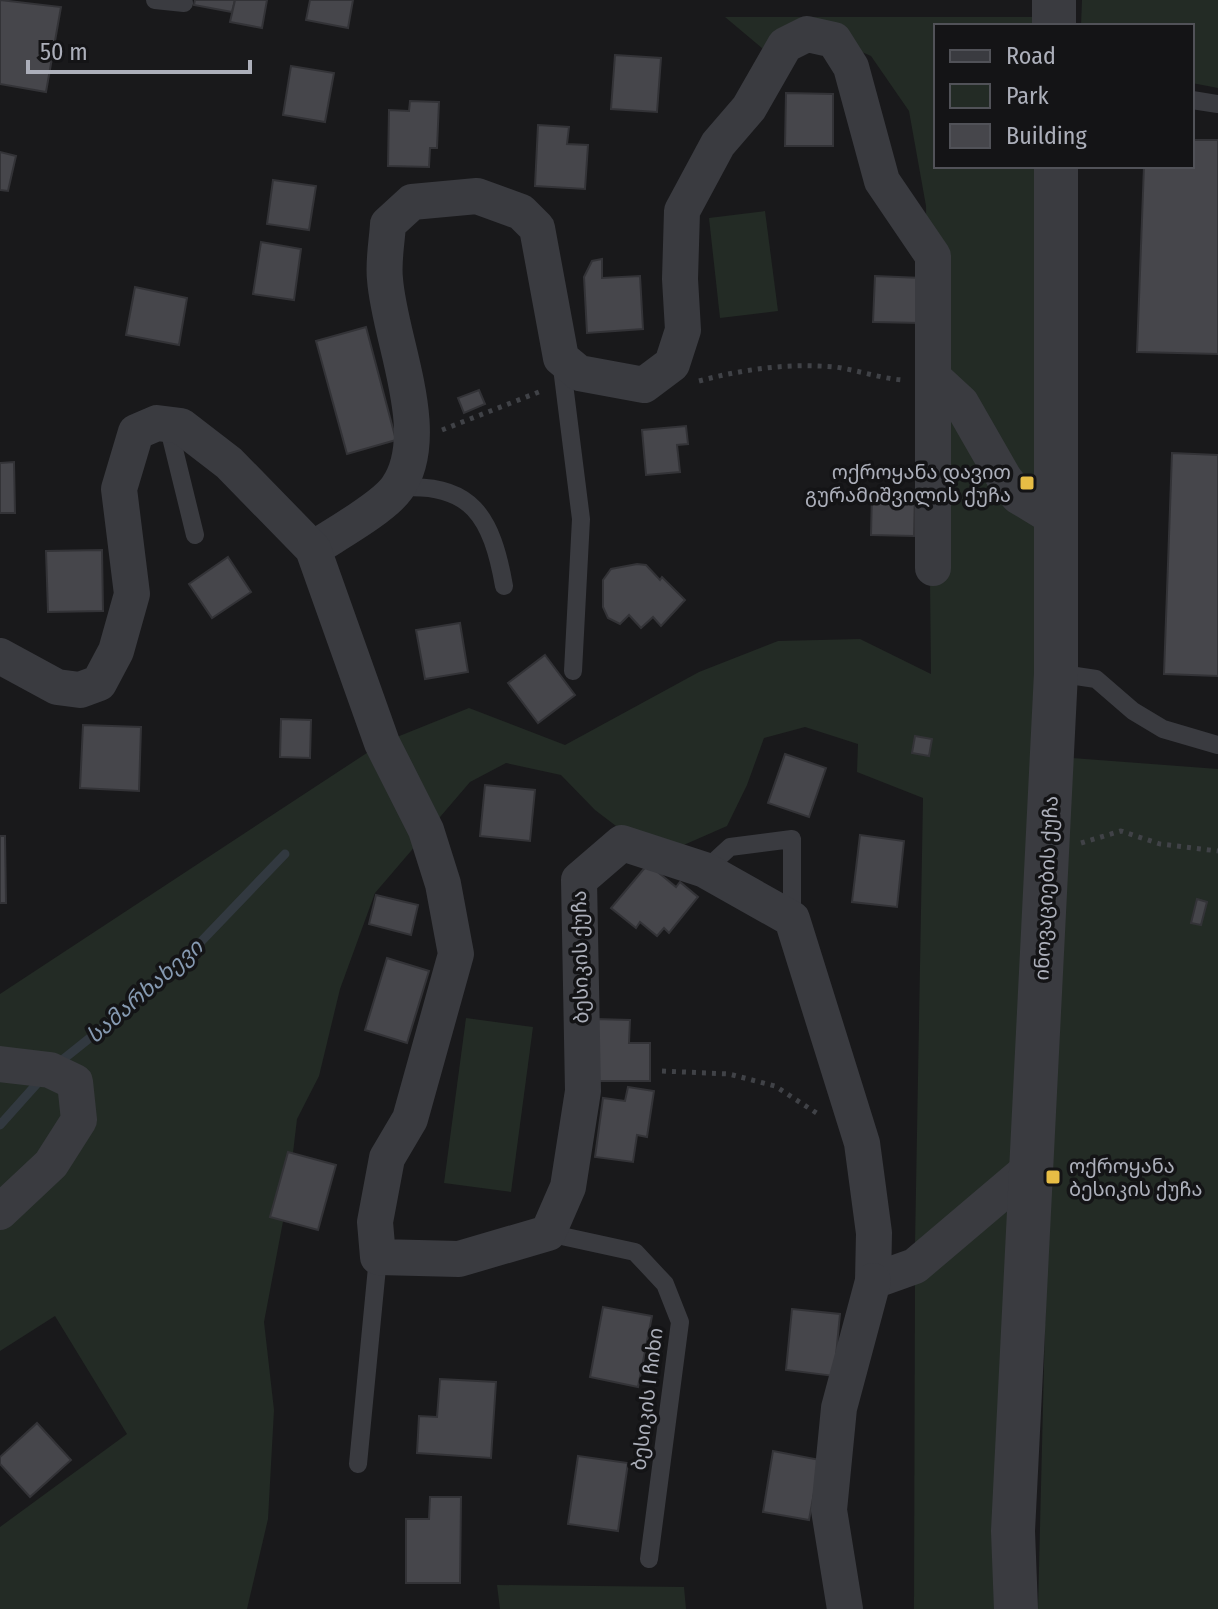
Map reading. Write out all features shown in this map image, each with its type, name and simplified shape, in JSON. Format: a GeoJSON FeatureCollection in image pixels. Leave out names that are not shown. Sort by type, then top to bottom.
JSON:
{"type":"FeatureCollection","features":[{"type":"Feature","properties":{"kind":"street"},"geometry":{"type":"LineString","coordinates":[[1054,0],[1054,24]]}},
{"type":"Feature","properties":{"kind":"street"},"geometry":{"type":"LineString","coordinates":[[313,549],[355,522],[397,488],[412,444],[413,420],[385,278],[388,224],[412,202],[477,196],[521,212],[537,228],[563,371],[644,385],[672,364],[683,330],[680,279],[682,211],[718,144],[749,108],[785,45],[807,34],[834,40],[851,67],[882,181],[933,256],[933,568]]}},
{"type":"Feature","properties":{"kind":"street","name":"ინოვაციების ქუჩა"},"geometry":{"type":"LineString","coordinates":[[1016,1609],[1013,1531],[1034,1165],[1056,673],[1056,168]]}},
{"type":"Feature","properties":{"kind":"street"},"geometry":{"type":"LineString","coordinates":[[935,379],[961,403],[1004,478],[1018,496],[1056,519]]}},
{"type":"Feature","properties":{"kind":"street"},"geometry":{"type":"LineString","coordinates":[[0,656],[57,687],[80,690],[99,683],[116,651],[132,594],[119,489],[136,432],[157,423],[181,426],[229,463],[313,549],[382,743],[426,830],[443,884],[456,954],[410,1119],[387,1158],[375,1222],[378,1257],[459,1259],[548,1233]]}},
{"type":"Feature","properties":{"kind":"street","name":"ბესიკის ქუჩა"},"geometry":{"type":"LineString","coordinates":[[548,1233],[568,1187],[583,1091],[579,880],[622,843],[705,870],[792,919]]}},
{"type":"Feature","properties":{"kind":"street"},"geometry":{"type":"LineString","coordinates":[[792,919],[862,1143],[874,1233],[873,1281],[839,1408],[829,1510],[845,1609]]}},
{"type":"Feature","properties":{"kind":"street"},"geometry":{"type":"LineString","coordinates":[[0,1064],[50,1070],[75,1082],[79,1120],[51,1164],[0,1212]]}},
{"type":"Feature","properties":{"kind":"street"},"geometry":{"type":"LineString","coordinates":[[873,1281],[915,1266],[1034,1165]]}},
{"type":"Feature","properties":{"kind":"lane"},"geometry":{"type":"LineString","coordinates":[[155,0],[184,3]]}},
{"type":"Feature","properties":{"kind":"lane"},"geometry":{"type":"LineString","coordinates":[[1194,100],[1218,104]]}},
{"type":"Feature","properties":{"kind":"lane"},"geometry":{"type":"LineString","coordinates":[[563,371],[581,519],[573,671]]}},
{"type":"Feature","properties":{"kind":"lane"},"geometry":{"type":"LineString","coordinates":[[168,425],[195,535]]}},
{"type":"Feature","properties":{"kind":"lane"},"geometry":{"type":"LineString","coordinates":[[397,488],[423,486],[458,494],[475,508],[498,555],[504,586]]}},
{"type":"Feature","properties":{"kind":"lane"},"geometry":{"type":"LineString","coordinates":[[1056,673],[1096,679],[1133,711],[1163,729],[1218,745]]}},
{"type":"Feature","properties":{"kind":"lane"},"geometry":{"type":"LineString","coordinates":[[705,870],[730,847],[792,839],[792,919]]}},
{"type":"Feature","properties":{"kind":"lane","name":"ბესიკის I ჩიხი"},"geometry":{"type":"LineString","coordinates":[[548,1233],[635,1252],[665,1284],[680,1322],[649,1559]]}},
{"type":"Feature","properties":{"kind":"lane"},"geometry":{"type":"LineString","coordinates":[[358,1464],[378,1257]]}},
{"type":"Feature","properties":{"kind":"path"},"geometry":{"type":"LineString","coordinates":[[644,385],[686,385],[787,364],[839,368],[891,379],[935,379]]}},
{"type":"Feature","properties":{"kind":"path"},"geometry":{"type":"LineString","coordinates":[[412,444],[563,371]]}},
{"type":"Feature","properties":{"kind":"path"},"geometry":{"type":"LineString","coordinates":[[1048,844],[1073,844],[1121,831],[1160,844],[1218,851]]}},
{"type":"Feature","properties":{"kind":"path"},"geometry":{"type":"LineString","coordinates":[[662,1071],[729,1074],[775,1086],[862,1143]]}},
{"type":"Feature","properties":{"kind":"green space"},"geometry":{"type":"Polygon","coordinates":[[[1082,0],[1218,0],[1218,88],[1194,83],[1194,24],[1081,24],[1082,0]]]}},
{"type":"Feature","properties":{"kind":"green space"},"geometry":{"type":"Polygon","coordinates":[[[725,17],[1037,17],[1038,24],[934,24],[934,168],[1039,168],[1044,662],[1014,1168],[915,1245],[923,798],[857,772],[858,744],[805,727],[764,738],[747,785],[727,826],[670,851],[641,845],[595,810],[561,775],[506,763],[470,782],[375,893],[340,989],[319,1076],[297,1119],[288,1195],[264,1322],[274,1410],[268,1519],[247,1609],[0,1609],[0,1527],[127,1434],[55,1316],[0,1351],[0,994],[382,743],[469,708],[565,745],[699,672],[778,641],[860,639],[931,674],[926,206],[909,111],[871,56],[834,40],[768,53],[725,17]]]}},
{"type":"Feature","properties":{"kind":"green space"},"geometry":{"type":"Polygon","coordinates":[[[765,211],[778,311],[720,318],[709,218],[765,211]]]}},
{"type":"Feature","properties":{"kind":"green space"},"geometry":{"type":"Polygon","coordinates":[[[1072,758],[1218,769],[1218,1609],[1038,1609],[1049,1162],[1072,758]]]}},
{"type":"Feature","properties":{"kind":"green space"},"geometry":{"type":"Polygon","coordinates":[[[466,1018],[533,1027],[511,1192],[444,1183],[466,1018]]]}},
{"type":"Feature","properties":{"kind":"green space"},"geometry":{"type":"Polygon","coordinates":[[[1010,1203],[995,1609],[914,1609],[915,1283],[1010,1203]]]}},
{"type":"Feature","properties":{"kind":"green space"},"geometry":{"type":"Polygon","coordinates":[[[497,1585],[684,1587],[686,1609],[500,1609],[497,1585]]]}},
{"type":"Feature","properties":{"kind":"building"},"geometry":{"type":"Polygon","coordinates":[[[0,0],[61,7],[46,92],[0,84],[0,0]]]}},
{"type":"Feature","properties":{"kind":"building"},"geometry":{"type":"Polygon","coordinates":[[[195,0],[235,0],[232,12],[194,5],[195,0]]]}},
{"type":"Feature","properties":{"kind":"building"},"geometry":{"type":"Polygon","coordinates":[[[235,0],[267,0],[262,28],[230,22],[235,0]]]}},
{"type":"Feature","properties":{"kind":"building"},"geometry":{"type":"Polygon","coordinates":[[[310,0],[353,0],[348,28],[306,20],[310,0]]]}},
{"type":"Feature","properties":{"kind":"building"},"geometry":{"type":"Polygon","coordinates":[[[615,55],[661,58],[657,112],[611,109],[615,55]]]}},
{"type":"Feature","properties":{"kind":"building"},"geometry":{"type":"Polygon","coordinates":[[[291,66],[334,73],[325,122],[283,115],[291,66]]]}},
{"type":"Feature","properties":{"kind":"building"},"geometry":{"type":"Polygon","coordinates":[[[786,93],[833,94],[833,146],[785,146],[786,93]]]}},
{"type":"Feature","properties":{"kind":"building"},"geometry":{"type":"Polygon","coordinates":[[[410,101],[439,102],[437,148],[430,148],[429,167],[388,166],[389,110],[409,111],[410,101]]]}},
{"type":"Feature","properties":{"kind":"building"},"geometry":{"type":"Polygon","coordinates":[[[538,125],[569,127],[567,144],[588,145],[585,189],[535,186],[538,125]]]}},
{"type":"Feature","properties":{"kind":"building"},"geometry":{"type":"Polygon","coordinates":[[[1194,140],[1218,140],[1218,354],[1137,352],[1144,168],[1194,168],[1194,140]]]}},
{"type":"Feature","properties":{"kind":"building"},"geometry":{"type":"Polygon","coordinates":[[[0,152],[16,156],[8,191],[0,190],[0,152]]]}},
{"type":"Feature","properties":{"kind":"building"},"geometry":{"type":"Polygon","coordinates":[[[273,180],[316,186],[309,230],[267,224],[273,180]]]}},
{"type":"Feature","properties":{"kind":"building"},"geometry":{"type":"Polygon","coordinates":[[[261,242],[301,249],[294,300],[253,294],[261,242]]]}},
{"type":"Feature","properties":{"kind":"building"},"geometry":{"type":"Polygon","coordinates":[[[602,259],[602,278],[640,276],[643,329],[587,333],[584,277],[592,261],[602,259]]]}},
{"type":"Feature","properties":{"kind":"building"},"geometry":{"type":"Polygon","coordinates":[[[875,276],[922,278],[921,323],[873,322],[875,276]]]}},
{"type":"Feature","properties":{"kind":"building"},"geometry":{"type":"Polygon","coordinates":[[[135,287],[187,298],[179,345],[126,335],[135,287]]]}},
{"type":"Feature","properties":{"kind":"building"},"geometry":{"type":"Polygon","coordinates":[[[366,327],[396,440],[347,454],[316,341],[366,327]]]}},
{"type":"Feature","properties":{"kind":"building"},"geometry":{"type":"Polygon","coordinates":[[[479,390],[485,404],[464,413],[458,398],[479,390]]]}},
{"type":"Feature","properties":{"kind":"building"},"geometry":{"type":"Polygon","coordinates":[[[686,426],[688,444],[677,445],[680,472],[646,475],[642,430],[686,426]]]}},
{"type":"Feature","properties":{"kind":"building"},"geometry":{"type":"Polygon","coordinates":[[[1172,453],[1218,455],[1218,676],[1164,674],[1172,453]]]}},
{"type":"Feature","properties":{"kind":"building"},"geometry":{"type":"Polygon","coordinates":[[[14,462],[15,513],[0,513],[0,463],[14,462]]]}},
{"type":"Feature","properties":{"kind":"building"},"geometry":{"type":"Polygon","coordinates":[[[872,493],[915,493],[914,536],[871,535],[872,493]]]}},
{"type":"Feature","properties":{"kind":"building"},"geometry":{"type":"Polygon","coordinates":[[[102,550],[103,611],[48,612],[46,551],[102,550]]]}},
{"type":"Feature","properties":{"kind":"building"},"geometry":{"type":"Polygon","coordinates":[[[228,557],[251,592],[212,618],[189,584],[228,557]]]}},
{"type":"Feature","properties":{"kind":"building"},"geometry":{"type":"Polygon","coordinates":[[[646,565],[660,580],[662,577],[685,600],[661,626],[653,617],[641,628],[629,615],[620,624],[608,618],[603,607],[603,580],[611,569],[646,565]]]}},
{"type":"Feature","properties":{"kind":"building"},"geometry":{"type":"Polygon","coordinates":[[[460,623],[468,672],[425,679],[416,630],[460,623]]]}},
{"type":"Feature","properties":{"kind":"building"},"geometry":{"type":"Polygon","coordinates":[[[545,655],[575,695],[538,723],[508,683],[545,655]]]}},
{"type":"Feature","properties":{"kind":"building"},"geometry":{"type":"Polygon","coordinates":[[[281,719],[311,720],[310,758],[280,757],[281,719]]]}},
{"type":"Feature","properties":{"kind":"building"},"geometry":{"type":"Polygon","coordinates":[[[83,725],[141,727],[139,791],[80,788],[83,725]]]}},
{"type":"Feature","properties":{"kind":"building"},"geometry":{"type":"Polygon","coordinates":[[[915,736],[932,739],[929,756],[912,753],[915,736]]]}},
{"type":"Feature","properties":{"kind":"building"},"geometry":{"type":"Polygon","coordinates":[[[785,754],[826,768],[809,817],[768,803],[785,754]]]}},
{"type":"Feature","properties":{"kind":"building"},"geometry":{"type":"Polygon","coordinates":[[[485,785],[535,790],[530,841],[480,836],[485,785]]]}},
{"type":"Feature","properties":{"kind":"building"},"geometry":{"type":"Polygon","coordinates":[[[860,835],[904,841],[897,907],[852,902],[860,835]]]}},
{"type":"Feature","properties":{"kind":"building"},"geometry":{"type":"Polygon","coordinates":[[[0,836],[5,836],[6,903],[0,903],[0,836]]]}},
{"type":"Feature","properties":{"kind":"building"},"geometry":{"type":"Polygon","coordinates":[[[648,864],[676,887],[680,882],[698,897],[669,933],[664,928],[657,936],[640,922],[636,928],[611,908],[648,864]]]}},
{"type":"Feature","properties":{"kind":"building"},"geometry":{"type":"Polygon","coordinates":[[[376,895],[418,905],[411,935],[369,924],[376,895]]]}},
{"type":"Feature","properties":{"kind":"building"},"geometry":{"type":"Polygon","coordinates":[[[1197,899],[1207,902],[1201,925],[1191,923],[1197,899]]]}},
{"type":"Feature","properties":{"kind":"building"},"geometry":{"type":"Polygon","coordinates":[[[387,958],[429,971],[407,1043],[365,1030],[387,958]]]}},
{"type":"Feature","properties":{"kind":"building"},"geometry":{"type":"Polygon","coordinates":[[[595,1019],[630,1020],[629,1043],[650,1043],[650,1081],[595,1081],[595,1019]]]}},
{"type":"Feature","properties":{"kind":"building"},"geometry":{"type":"Polygon","coordinates":[[[628,1087],[654,1091],[647,1137],[637,1135],[633,1162],[595,1157],[603,1098],[625,1101],[628,1087]]]}},
{"type":"Feature","properties":{"kind":"building"},"geometry":{"type":"Polygon","coordinates":[[[288,1152],[336,1165],[318,1230],[270,1217],[288,1152]]]}},
{"type":"Feature","properties":{"kind":"building"},"geometry":{"type":"Polygon","coordinates":[[[603,1307],[652,1316],[638,1387],[590,1377],[603,1307]]]}},
{"type":"Feature","properties":{"kind":"building"},"geometry":{"type":"Polygon","coordinates":[[[792,1309],[840,1314],[834,1376],[786,1370],[792,1309]]]}},
{"type":"Feature","properties":{"kind":"building"},"geometry":{"type":"Polygon","coordinates":[[[440,1379],[496,1382],[491,1458],[417,1453],[419,1416],[437,1417],[440,1379]]]}},
{"type":"Feature","properties":{"kind":"building"},"geometry":{"type":"Polygon","coordinates":[[[37,1423],[71,1460],[30,1497],[0,1464],[0,1457],[37,1423]]]}},
{"type":"Feature","properties":{"kind":"building"},"geometry":{"type":"Polygon","coordinates":[[[773,1451],[820,1460],[809,1520],[763,1512],[773,1451]]]}},
{"type":"Feature","properties":{"kind":"building"},"geometry":{"type":"Polygon","coordinates":[[[578,1456],[628,1463],[618,1531],[568,1524],[578,1456]]]}},
{"type":"Feature","properties":{"kind":"building"},"geometry":{"type":"Polygon","coordinates":[[[430,1497],[461,1497],[460,1583],[406,1583],[406,1519],[429,1519],[430,1497]]]}},
{"type":"Feature","properties":{"kind":"waterway","name":"სამარხახევი"},"geometry":{"type":"LineString","coordinates":[[56,1065],[171,973],[285,854]]}},
{"type":"Feature","properties":{"kind":"waterway","name":"სამარხახევი"},"geometry":{"type":"LineString","coordinates":[[0,1125],[42,1078]]}},
{"type":"Feature","properties":{"kind":"place","name":"ოქროყანა დავით გურამიშვილის ქუჩა"},"geometry":{"type":"Point","coordinates":[1027,483]}},
{"type":"Feature","properties":{"kind":"place","name":"ოქროყანა ბესიკის ქუჩა"},"geometry":{"type":"Point","coordinates":[1053,1177]}}]}
